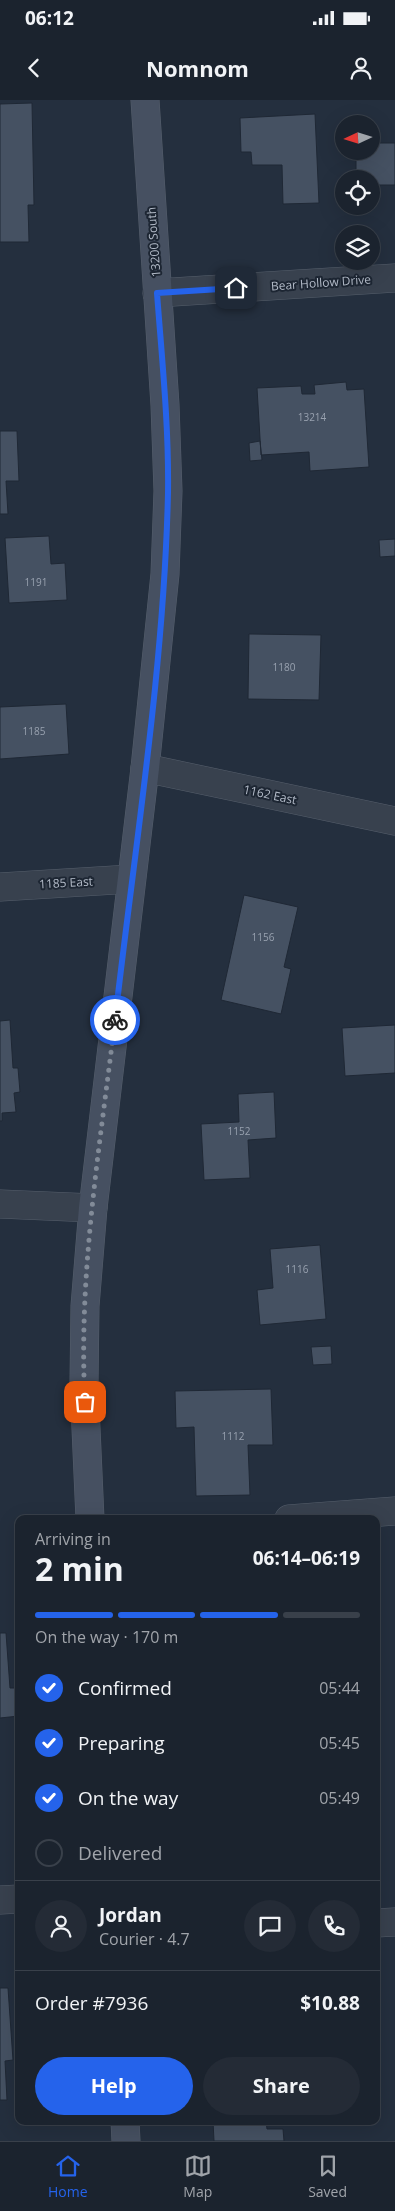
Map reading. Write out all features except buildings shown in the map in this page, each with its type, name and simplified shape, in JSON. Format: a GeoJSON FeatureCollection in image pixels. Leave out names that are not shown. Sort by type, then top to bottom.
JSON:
{"type":"FeatureCollection","features":[{"type":"Feature","properties":{"kind":"street","name":"13200 South"},"geometry":{"type":"LineString","coordinates":[[90,1515],[84,1383],[85,1306],[92,1208],[145,768],[165,574],[168,491],[166,405],[145,100]]}},
{"type":"Feature","properties":{"kind":"street","name":"Bear Hollow Drive"},"geometry":{"type":"LineString","coordinates":[[157,293],[395,278]]}},
{"type":"Feature","properties":{"kind":"street","name":"1162 East"},"geometry":{"type":"LineString","coordinates":[[145,768],[395,821]]}},
{"type":"Feature","properties":{"kind":"street","name":"1185 East"},"geometry":{"type":"LineString","coordinates":[[0,886],[132,878]]}},
{"type":"Feature","properties":{"kind":"street"},"geometry":{"type":"LineString","coordinates":[[0,1204],[92,1208]]}},
{"type":"Feature","properties":{"kind":"street"},"geometry":{"type":"LineString","coordinates":[[350,1515],[395,1512]]}},
{"type":"Feature","properties":{"kind":"street"},"geometry":{"type":"LineString","coordinates":[[0,1900],[15,1899]]}},
{"type":"Feature","properties":{"kind":"street"},"geometry":{"type":"LineString","coordinates":[[380,1923],[395,1922]]}},
{"type":"Feature","properties":{"kind":"street"},"geometry":{"type":"LineString","coordinates":[[125,2125],[126,2141]]}},
{"type":"Feature","properties":{"kind":"way so far"},"geometry":{"type":"LineString","coordinates":[[85,1402],[85,1306],[92,1208],[115,1020]]}},
{"type":"Feature","properties":{"kind":"route"},"geometry":{"type":"LineString","coordinates":[[115,1020],[145,768],[165,574],[168,491],[166,405],[157,293],[236,288]]}}]}
